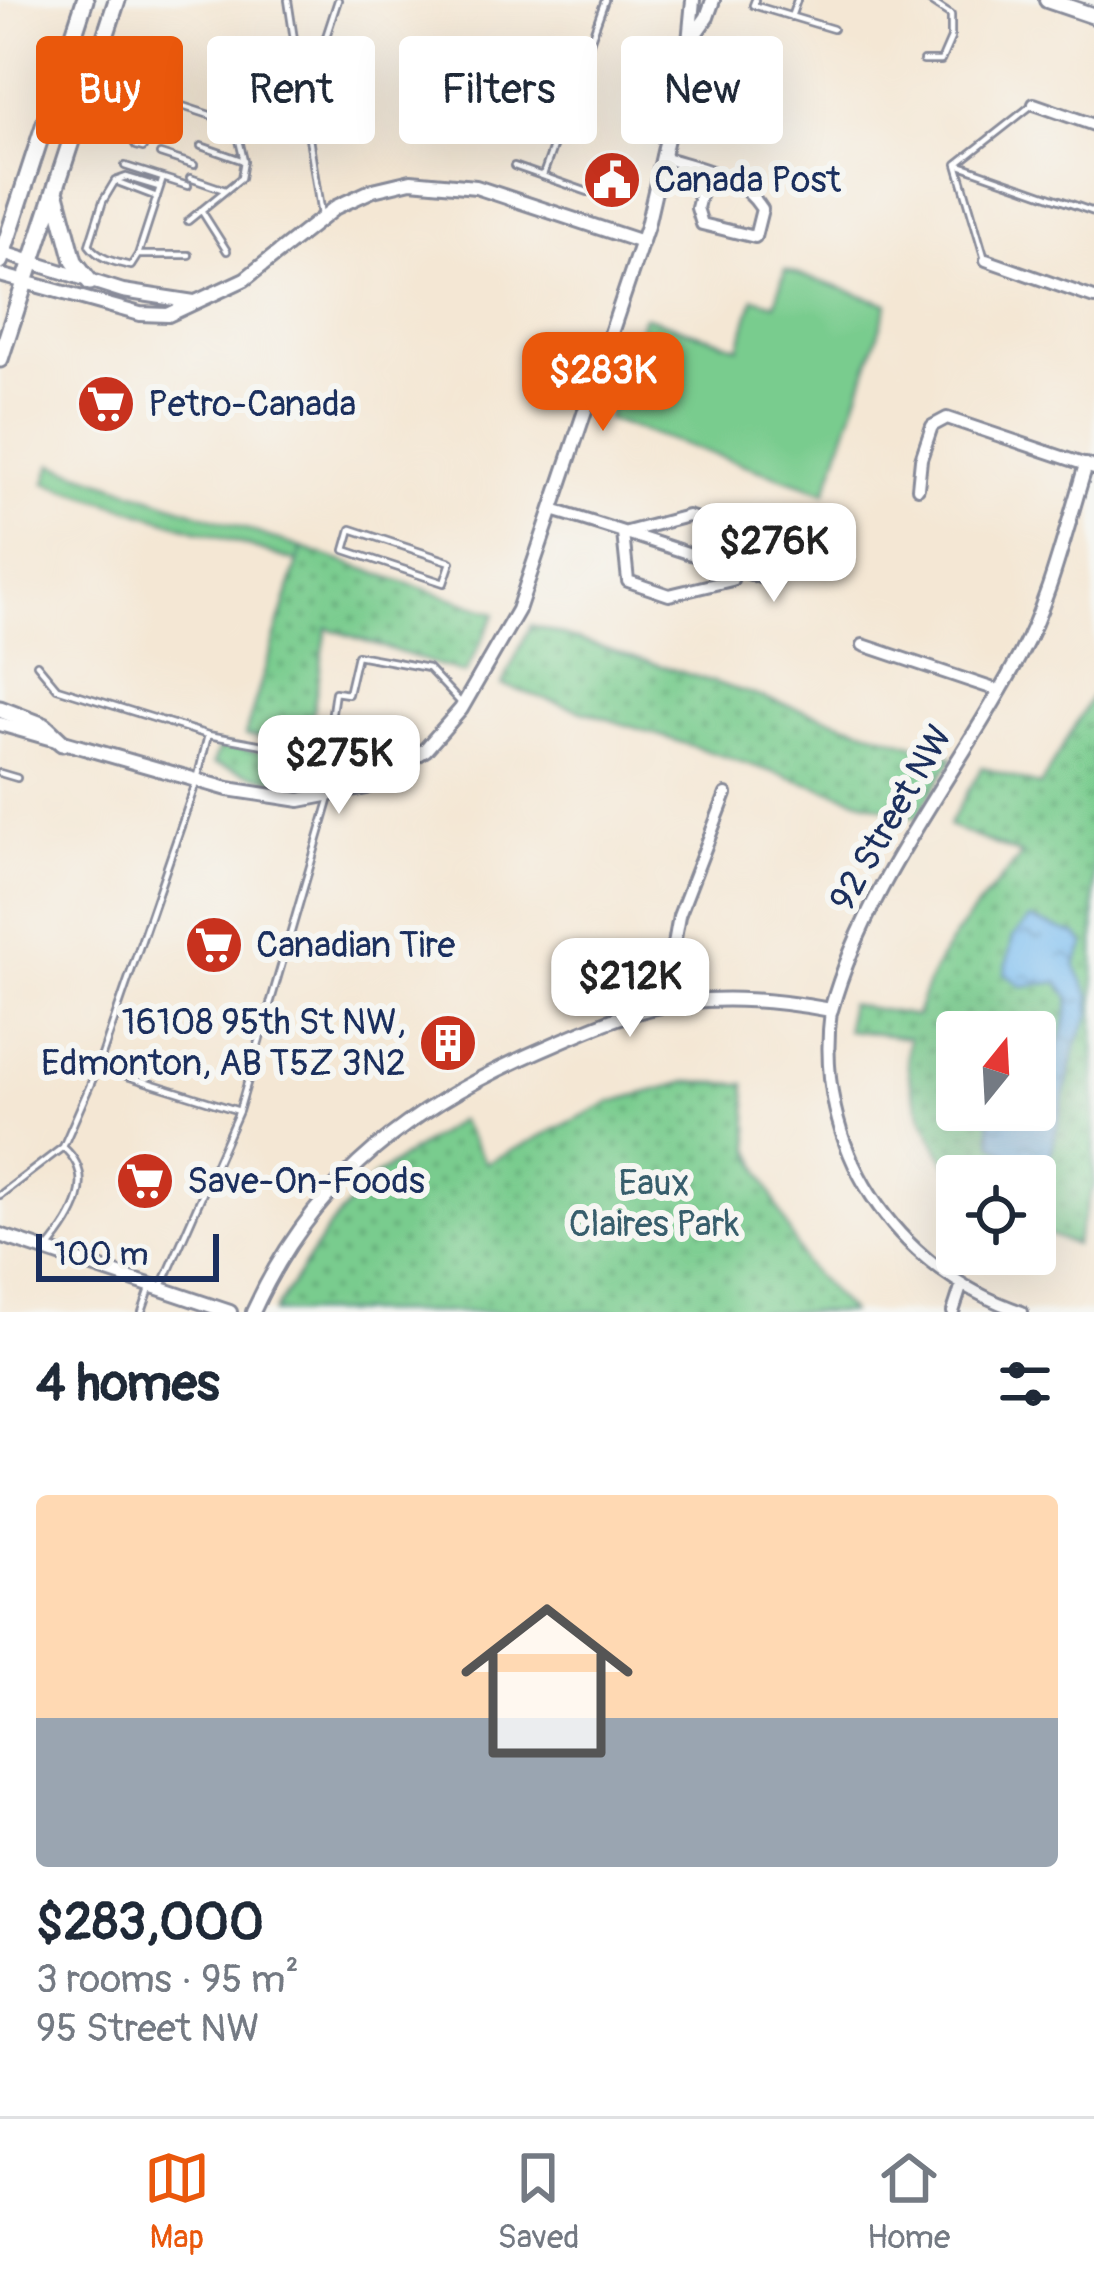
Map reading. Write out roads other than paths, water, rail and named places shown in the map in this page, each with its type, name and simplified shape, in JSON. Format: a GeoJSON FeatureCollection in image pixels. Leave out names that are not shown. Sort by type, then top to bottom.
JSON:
{"type":"FeatureCollection","features":[{"type":"Feature","properties":{"kind":"main road"},"geometry":{"type":"LineString","coordinates":[[1,257],[85,0]]}},
{"type":"Feature","properties":{"kind":"main road"},"geometry":{"type":"LineString","coordinates":[[0,359],[117,0]]}},
{"type":"Feature","properties":{"kind":"main road"},"geometry":{"type":"LineString","coordinates":[[1047,0],[1094,16]]}},
{"type":"Feature","properties":{"kind":"main road"},"geometry":{"type":"LineString","coordinates":[[55,191],[74,261],[90,281]]}},
{"type":"Feature","properties":{"kind":"main road"},"geometry":{"type":"LineString","coordinates":[[0,709],[44,726],[62,743]]}},
{"type":"Feature","properties":{"kind":"street"},"geometry":{"type":"LineString","coordinates":[[690,36],[693,0]]}},
{"type":"Feature","properties":{"kind":"street"},"geometry":{"type":"LineString","coordinates":[[693,36],[712,0]]}},
{"type":"Feature","properties":{"kind":"street"},"geometry":{"type":"LineString","coordinates":[[1034,104],[1094,125]]}},
{"type":"Feature","properties":{"kind":"street"},"geometry":{"type":"LineString","coordinates":[[0,724],[197,780],[300,800],[367,787],[420,754],[464,705],[518,610],[642,242],[665,144]]}},
{"type":"Feature","properties":{"kind":"street"},"geometry":{"type":"LineString","coordinates":[[662,158],[706,172],[740,183],[751,192],[762,208],[755,237],[702,224],[697,208],[706,172]]}},
{"type":"Feature","properties":{"kind":"street"},"geometry":{"type":"LineString","coordinates":[[0,275],[140,314],[168,315],[265,266],[321,216],[373,190],[412,181],[456,184],[642,242]]}},
{"type":"Feature","properties":{"kind":"street"},"geometry":{"type":"LineString","coordinates":[[1,257],[123,291],[196,302]]}},
{"type":"Feature","properties":{"kind":"street"},"geometry":{"type":"LineString","coordinates":[[986,260],[1094,298]]}},
{"type":"Feature","properties":{"kind":"street"},"geometry":{"type":"LineString","coordinates":[[918,488],[932,426],[947,418],[1090,467]]}},
{"type":"Feature","properties":{"kind":"street","name":"92 Street NW"},"geometry":{"type":"LineString","coordinates":[[1022,1312],[962,1287],[921,1256],[881,1208],[838,1124],[830,1083],[831,1010],[849,954],[871,908],[1024,649],[1090,467]]}},
{"type":"Feature","properties":{"kind":"street"},"geometry":{"type":"LineString","coordinates":[[552,510],[776,582],[786,548],[688,516],[623,532]]}},
{"type":"Feature","properties":{"kind":"street"},"geometry":{"type":"LineString","coordinates":[[623,532],[628,581],[669,595],[731,580],[735,569]]}},
{"type":"Feature","properties":{"kind":"street"},"geometry":{"type":"LineString","coordinates":[[862,645],[1000,692]]}},
{"type":"Feature","properties":{"kind":"street"},"geometry":{"type":"LineString","coordinates":[[682,1002],[672,955],[679,916],[727,794]]}},
{"type":"Feature","properties":{"kind":"street"},"geometry":{"type":"LineString","coordinates":[[253,1312],[291,1239],[346,1172],[381,1141],[491,1072],[603,1023],[682,1002],[768,1000],[831,1010]]}},
{"type":"Feature","properties":{"kind":"street"},"geometry":{"type":"LineString","coordinates":[[0,1235],[230,1312]]}},
{"type":"Feature","properties":{"kind":"street"},"geometry":{"type":"LineString","coordinates":[[953,1312],[962,1287]]}},
{"type":"Feature","properties":{"kind":"lane"},"geometry":{"type":"LineString","coordinates":[[288,0],[293,36]]}},
{"type":"Feature","properties":{"kind":"lane"},"geometry":{"type":"LineString","coordinates":[[326,36],[338,0]]}},
{"type":"Feature","properties":{"kind":"lane"},"geometry":{"type":"LineString","coordinates":[[543,176],[605,0]]}},
{"type":"Feature","properties":{"kind":"lane"},"geometry":{"type":"LineString","coordinates":[[755,0],[753,5],[833,29]]}},
{"type":"Feature","properties":{"kind":"lane"},"geometry":{"type":"LineString","coordinates":[[782,0],[796,2],[791,17]]}},
{"type":"Feature","properties":{"kind":"lane"},"geometry":{"type":"LineString","coordinates":[[923,61],[941,61],[951,38],[951,15],[928,0]]}},
{"type":"Feature","properties":{"kind":"lane"},"geometry":{"type":"LineString","coordinates":[[142,148],[127,134],[140,92],[207,114]]}},
{"type":"Feature","properties":{"kind":"lane"},"geometry":{"type":"LineString","coordinates":[[957,164],[1034,104]]}},
{"type":"Feature","properties":{"kind":"lane"},"geometry":{"type":"LineString","coordinates":[[188,221],[241,178],[241,144]]}},
{"type":"Feature","properties":{"kind":"lane"},"geometry":{"type":"LineString","coordinates":[[309,144],[321,216]]}},
{"type":"Feature","properties":{"kind":"lane"},"geometry":{"type":"LineString","coordinates":[[201,146],[244,161]]}},
{"type":"Feature","properties":{"kind":"lane"},"geometry":{"type":"LineString","coordinates":[[160,154],[194,165]]}},
{"type":"Feature","properties":{"kind":"lane"},"geometry":{"type":"LineString","coordinates":[[957,164],[1094,212]]}},
{"type":"Feature","properties":{"kind":"lane"},"geometry":{"type":"LineString","coordinates":[[957,164],[986,260]]}},
{"type":"Feature","properties":{"kind":"lane"},"geometry":{"type":"LineString","coordinates":[[125,166],[188,186]]}},
{"type":"Feature","properties":{"kind":"lane"},"geometry":{"type":"LineString","coordinates":[[514,166],[588,192]]}},
{"type":"Feature","properties":{"kind":"lane"},"geometry":{"type":"LineString","coordinates":[[160,188],[126,177],[115,182],[103,201],[89,245],[99,256],[131,266],[138,255],[160,188],[163,178]]}},
{"type":"Feature","properties":{"kind":"lane"},"geometry":{"type":"LineString","coordinates":[[190,178],[226,190]]}},
{"type":"Feature","properties":{"kind":"lane"},"geometry":{"type":"LineString","coordinates":[[115,182],[157,196]]}},
{"type":"Feature","properties":{"kind":"lane"},"geometry":{"type":"LineString","coordinates":[[201,210],[226,251]]}},
{"type":"Feature","properties":{"kind":"lane"},"geometry":{"type":"LineString","coordinates":[[138,255],[189,255]]}},
{"type":"Feature","properties":{"kind":"lane"},"geometry":{"type":"LineString","coordinates":[[351,529],[451,562],[444,583],[344,550],[351,529]]}},
{"type":"Feature","properties":{"kind":"lane"},"geometry":{"type":"LineString","coordinates":[[142,1312],[239,1111],[332,794],[328,746],[335,692],[348,694],[357,655],[428,668],[464,705]]}},
{"type":"Feature","properties":{"kind":"lane"},"geometry":{"type":"LineString","coordinates":[[37,664],[57,688],[208,735],[286,749]]}},
{"type":"Feature","properties":{"kind":"lane"},"geometry":{"type":"LineString","coordinates":[[328,746],[367,750],[391,734]]}},
{"type":"Feature","properties":{"kind":"lane"},"geometry":{"type":"LineString","coordinates":[[0,1195],[63,1147],[98,1067],[197,780],[208,735]]}},
{"type":"Feature","properties":{"kind":"lane"},"geometry":{"type":"LineString","coordinates":[[0,772],[17,778]]}},
{"type":"Feature","properties":{"kind":"lane"},"geometry":{"type":"LineString","coordinates":[[98,1067],[239,1111]]}},
{"type":"Feature","properties":{"kind":"lane"},"geometry":{"type":"LineString","coordinates":[[46,1251],[68,1224],[82,1182],[77,1159],[63,1147]]}},
{"type":"Feature","properties":{"kind":"water"},"geometry":{"type":"Polygon","coordinates":[[[1030,919],[1077,935],[1085,944],[1075,965],[1090,996],[1090,1015],[1076,1044],[1051,1153],[1047,1155],[1009,1155],[993,1143],[991,1131],[1056,1131],[1056,1051],[1070,998],[1058,982],[1021,986],[1005,973],[1013,937],[1030,919]]]}},
{"type":"Feature","properties":{"kind":"place","name":"Canada Post"},"geometry":{"type":"Point","coordinates":[612,180]}},
{"type":"Feature","properties":{"kind":"place","name":"Petro-Canada"},"geometry":{"type":"Point","coordinates":[106,404]}},
{"type":"Feature","properties":{"kind":"place","name":"Canadian Tire"},"geometry":{"type":"Point","coordinates":[214,945]}},
{"type":"Feature","properties":{"kind":"place","name":"16108 95th St NW, Edmonton, AB T5Z 3N2"},"geometry":{"type":"Point","coordinates":[448,1043]}},
{"type":"Feature","properties":{"kind":"place","name":"Save-On-Foods"},"geometry":{"type":"Point","coordinates":[145,1181]}},
{"type":"Feature","properties":{"kind":"park label","name":"Eaux Claires Park"},"geometry":{"type":"Point","coordinates":[654,1204]}}]}
